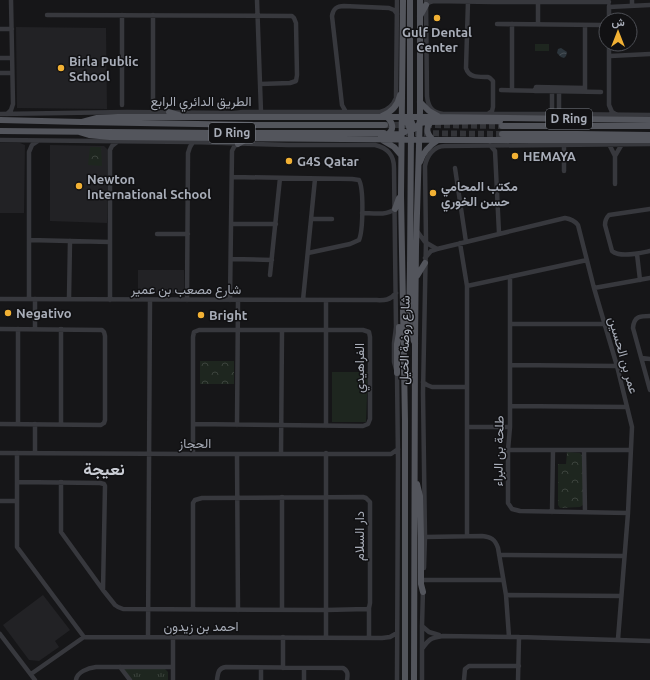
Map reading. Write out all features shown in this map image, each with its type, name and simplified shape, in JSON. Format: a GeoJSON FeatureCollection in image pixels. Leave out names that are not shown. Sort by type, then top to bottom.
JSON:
{"type":"FeatureCollection","features":[{"type":"Feature","properties":{"kind":"main road","name":"شارع روضة الخيل"},"geometry":{"type":"LineString","coordinates":[[403,0],[401,228],[405,420],[405,680]]}},
{"type":"Feature","properties":{"kind":"main road"},"geometry":{"type":"LineString","coordinates":[[410,0],[410,117],[412,128],[409,328],[415,344]]}},
{"type":"Feature","properties":{"kind":"main road","name":"شارع روضة الخيل"},"geometry":{"type":"LineString","coordinates":[[414,680],[415,344],[420,120],[420,0]]}},
{"type":"Feature","properties":{"kind":"main road"},"geometry":{"type":"LineString","coordinates":[[420,17],[426,3]]}},
{"type":"Feature","properties":{"kind":"main road"},"geometry":{"type":"LineString","coordinates":[[375,117],[386,114],[394,108],[403,88]]}},
{"type":"Feature","properties":{"kind":"main road"},"geometry":{"type":"LineString","coordinates":[[420,102],[429,112],[441,117]]}},
{"type":"Feature","properties":{"kind":"main road"},"geometry":{"type":"LineString","coordinates":[[169,112],[185,117]]}},
{"type":"Feature","properties":{"kind":"main road"},"geometry":{"type":"LineString","coordinates":[[240,117],[249,112]]}},
{"type":"Feature","properties":{"kind":"main road"},"geometry":{"type":"LineString","coordinates":[[322,112],[335,115]]}},
{"type":"Feature","properties":{"kind":"main road"},"geometry":{"type":"LineString","coordinates":[[531,113],[536,118]]}},
{"type":"Feature","properties":{"kind":"main road"},"geometry":{"type":"LineString","coordinates":[[576,119],[583,114]]}},
{"type":"Feature","properties":{"kind":"main road","name":"D Ring"},"geometry":{"type":"LineString","coordinates":[[82,122],[97,118],[335,115],[410,117],[420,120],[441,117],[650,120]]}},
{"type":"Feature","properties":{"kind":"main road"},"geometry":{"type":"LineString","coordinates":[[386,134],[390,133],[392,126],[392,123],[387,117]]}},
{"type":"Feature","properties":{"kind":"main road"},"geometry":{"type":"LineString","coordinates":[[402,117],[412,128],[419,140]]}},
{"type":"Feature","properties":{"kind":"main road"},"geometry":{"type":"LineString","coordinates":[[302,139],[322,135],[399,134],[402,136],[420,120],[431,122],[497,122],[515,118]]}},
{"type":"Feature","properties":{"kind":"main road","name":"الطريق الدائري الرابع"},"geometry":{"type":"LineString","coordinates":[[0,120],[255,125],[385,125]]}},
{"type":"Feature","properties":{"kind":"main road"},"geometry":{"type":"LineString","coordinates":[[418,165],[424,153],[436,140],[428,134],[427,131],[427,128],[431,122]]}},
{"type":"Feature","properties":{"kind":"main road","name":"D Ring"},"geometry":{"type":"LineString","coordinates":[[502,126],[650,126]]}},
{"type":"Feature","properties":{"kind":"main road","name":"D Ring"},"geometry":{"type":"LineString","coordinates":[[0,131],[386,134]]}},
{"type":"Feature","properties":{"kind":"main road"},"geometry":{"type":"LineString","coordinates":[[79,132],[95,136],[250,138]]}},
{"type":"Feature","properties":{"kind":"main road","name":"D Ring"},"geometry":{"type":"LineString","coordinates":[[502,134],[650,135]]}},
{"type":"Feature","properties":{"kind":"main road","name":"D Ring"},"geometry":{"type":"LineString","coordinates":[[250,138],[380,139],[402,136],[411,140],[650,140]]}},
{"type":"Feature","properties":{"kind":"main road"},"geometry":{"type":"LineString","coordinates":[[168,137],[179,142]]}},
{"type":"Feature","properties":{"kind":"main road"},"geometry":{"type":"LineString","coordinates":[[238,144],[250,138]]}},
{"type":"Feature","properties":{"kind":"main road"},"geometry":{"type":"LineString","coordinates":[[380,139],[394,147],[401,155]]}},
{"type":"Feature","properties":{"kind":"main road"},"geometry":{"type":"LineString","coordinates":[[395,209],[401,195]]}},
{"type":"Feature","properties":{"kind":"main road"},"geometry":{"type":"LineString","coordinates":[[416,278],[425,261]]}},
{"type":"Feature","properties":{"kind":"main road"},"geometry":{"type":"LineString","coordinates":[[397,373],[397,344],[402,291]]}},
{"type":"Feature","properties":{"kind":"main road"},"geometry":{"type":"LineString","coordinates":[[415,480],[420,496],[421,584],[423,592]]}},
{"type":"Feature","properties":{"kind":"street"},"geometry":{"type":"LineString","coordinates":[[11,0],[13,104],[15,110],[20,114]]}},
{"type":"Feature","properties":{"kind":"street"},"geometry":{"type":"LineString","coordinates":[[257,0],[261,112]]}},
{"type":"Feature","properties":{"kind":"street"},"geometry":{"type":"LineString","coordinates":[[650,5],[630,6],[609,3],[434,0],[428,4],[426,3],[426,89],[428,102],[434,111],[443,114],[531,113],[650,115]]}},
{"type":"Feature","properties":{"kind":"street"},"geometry":{"type":"LineString","coordinates":[[630,0],[630,6]]}},
{"type":"Feature","properties":{"kind":"street"},"geometry":{"type":"LineString","coordinates":[[468,1],[466,68],[471,75],[488,77],[493,80],[493,107],[489,114]]}},
{"type":"Feature","properties":{"kind":"street"},"geometry":{"type":"LineString","coordinates":[[389,8],[393,7],[397,2]]}},
{"type":"Feature","properties":{"kind":"street"},"geometry":{"type":"LineString","coordinates":[[335,115],[346,112],[386,111],[394,103],[396,98],[397,2]]}},
{"type":"Feature","properties":{"kind":"street"},"geometry":{"type":"LineString","coordinates":[[538,2],[538,24]]}},
{"type":"Feature","properties":{"kind":"street"},"geometry":{"type":"LineString","coordinates":[[346,112],[342,105],[332,12],[339,6],[389,8],[394,10],[403,23]]}},
{"type":"Feature","properties":{"kind":"street"},"geometry":{"type":"LineString","coordinates":[[47,15],[292,16],[296,23],[296,81],[290,83],[260,84]]}},
{"type":"Feature","properties":{"kind":"street"},"geometry":{"type":"LineString","coordinates":[[122,15],[122,105],[127,112]]}},
{"type":"Feature","properties":{"kind":"street"},"geometry":{"type":"LineString","coordinates":[[153,15],[153,106],[159,112]]}},
{"type":"Feature","properties":{"kind":"street"},"geometry":{"type":"LineString","coordinates":[[497,24],[598,25]]}},
{"type":"Feature","properties":{"kind":"street"},"geometry":{"type":"LineString","coordinates":[[512,24],[512,90]]}},
{"type":"Feature","properties":{"kind":"street"},"geometry":{"type":"LineString","coordinates":[[585,90],[586,25]]}},
{"type":"Feature","properties":{"kind":"street"},"geometry":{"type":"LineString","coordinates":[[0,29],[12,29]]}},
{"type":"Feature","properties":{"kind":"street"},"geometry":{"type":"LineString","coordinates":[[603,115],[609,105],[610,52]]}},
{"type":"Feature","properties":{"kind":"street"},"geometry":{"type":"LineString","coordinates":[[610,56],[650,54]]}},
{"type":"Feature","properties":{"kind":"street"},"geometry":{"type":"LineString","coordinates":[[0,58],[12,58]]}},
{"type":"Feature","properties":{"kind":"street"},"geometry":{"type":"LineString","coordinates":[[0,73],[12,73]]}},
{"type":"Feature","properties":{"kind":"street"},"geometry":{"type":"LineString","coordinates":[[535,91],[536,87],[601,92]]}},
{"type":"Feature","properties":{"kind":"street"},"geometry":{"type":"LineString","coordinates":[[501,90],[585,90]]}},
{"type":"Feature","properties":{"kind":"street"},"geometry":{"type":"LineString","coordinates":[[552,91],[552,114]]}},
{"type":"Feature","properties":{"kind":"street"},"geometry":{"type":"LineString","coordinates":[[559,91],[559,114]]}},
{"type":"Feature","properties":{"kind":"street"},"geometry":{"type":"LineString","coordinates":[[7,114],[11,110],[13,104]]}},
{"type":"Feature","properties":{"kind":"street"},"geometry":{"type":"LineString","coordinates":[[115,112],[122,105]]}},
{"type":"Feature","properties":{"kind":"street"},"geometry":{"type":"LineString","coordinates":[[335,115],[342,105]]}},
{"type":"Feature","properties":{"kind":"street"},"geometry":{"type":"LineString","coordinates":[[609,105],[611,110],[617,115]]}},
{"type":"Feature","properties":{"kind":"street"},"geometry":{"type":"LineString","coordinates":[[147,112],[153,106]]}},
{"type":"Feature","properties":{"kind":"street"},"geometry":{"type":"LineString","coordinates":[[493,107],[499,114]]}},
{"type":"Feature","properties":{"kind":"street","name":"الطريق الدائري الرابع"},"geometry":{"type":"LineString","coordinates":[[0,114],[115,112],[322,112]]}},
{"type":"Feature","properties":{"kind":"street"},"geometry":{"type":"LineString","coordinates":[[0,140],[193,142],[238,144]]}},
{"type":"Feature","properties":{"kind":"street"},"geometry":{"type":"LineString","coordinates":[[485,140],[495,151],[499,233]]}},
{"type":"Feature","properties":{"kind":"street"},"geometry":{"type":"LineString","coordinates":[[564,145],[571,140]]}},
{"type":"Feature","properties":{"kind":"street"},"geometry":{"type":"LineString","coordinates":[[21,141],[26,145],[29,152],[29,299]]}},
{"type":"Feature","properties":{"kind":"street"},"geometry":{"type":"LineString","coordinates":[[29,152],[32,145],[38,141]]}},
{"type":"Feature","properties":{"kind":"street"},"geometry":{"type":"LineString","coordinates":[[104,141],[110,150]]}},
{"type":"Feature","properties":{"kind":"street"},"geometry":{"type":"LineString","coordinates":[[110,300],[110,150],[113,144],[117,142]]}},
{"type":"Feature","properties":{"kind":"street"},"geometry":{"type":"LineString","coordinates":[[179,142],[186,147],[188,153]]}},
{"type":"Feature","properties":{"kind":"street"},"geometry":{"type":"LineString","coordinates":[[187,300],[188,153],[193,142]]}},
{"type":"Feature","properties":{"kind":"street"},"geometry":{"type":"LineString","coordinates":[[226,143],[230,146],[232,151],[230,300]]}},
{"type":"Feature","properties":{"kind":"street"},"geometry":{"type":"LineString","coordinates":[[232,151],[234,146],[238,144]]}},
{"type":"Feature","properties":{"kind":"street","name":"شارع روضة الخيل"},"geometry":{"type":"LineString","coordinates":[[238,144],[375,145],[385,148],[389,151],[393,158],[396,293],[394,362],[397,373],[398,449],[397,680]]}},
{"type":"Feature","properties":{"kind":"street"},"geometry":{"type":"LineString","coordinates":[[609,144],[615,156],[615,184]]}},
{"type":"Feature","properties":{"kind":"street"},"geometry":{"type":"LineString","coordinates":[[615,156],[622,144]]}},
{"type":"Feature","properties":{"kind":"street"},"geometry":{"type":"LineString","coordinates":[[491,146],[650,144]]}},
{"type":"Feature","properties":{"kind":"street"},"geometry":{"type":"LineString","coordinates":[[564,145],[564,171]]}},
{"type":"Feature","properties":{"kind":"street","name":"شارع روضة الخيل"},"geometry":{"type":"LineString","coordinates":[[422,680],[425,537],[423,382],[426,242],[425,166],[428,156],[436,148],[441,146],[491,146]]}},
{"type":"Feature","properties":{"kind":"street"},"geometry":{"type":"LineString","coordinates":[[495,151],[499,146]]}},
{"type":"Feature","properties":{"kind":"street"},"geometry":{"type":"LineString","coordinates":[[455,168],[466,242]]}},
{"type":"Feature","properties":{"kind":"street"},"geometry":{"type":"LineString","coordinates":[[232,177],[359,180],[361,188],[362,213],[361,233],[359,240],[350,244],[308,253]]}},
{"type":"Feature","properties":{"kind":"street"},"geometry":{"type":"LineString","coordinates":[[270,275],[280,178]]}},
{"type":"Feature","properties":{"kind":"street"},"geometry":{"type":"LineString","coordinates":[[303,300],[315,179]]}},
{"type":"Feature","properties":{"kind":"street"},"geometry":{"type":"LineString","coordinates":[[362,213],[383,213],[391,212],[395,209]]}},
{"type":"Feature","properties":{"kind":"street"},"geometry":{"type":"LineString","coordinates":[[650,209],[609,215],[605,219],[605,225],[612,251],[619,254],[637,254],[650,251]]}},
{"type":"Feature","properties":{"kind":"street"},"geometry":{"type":"LineString","coordinates":[[383,213],[392,216],[401,228]]}},
{"type":"Feature","properties":{"kind":"street","name":"عمر بن الحسين"},"geometry":{"type":"LineString","coordinates":[[425,261],[431,251],[460,243],[565,218],[569,218],[576,222],[617,366],[632,427],[628,513],[618,639]]}},
{"type":"Feature","properties":{"kind":"street"},"geometry":{"type":"LineString","coordinates":[[311,219],[332,219]]}},
{"type":"Feature","properties":{"kind":"street"},"geometry":{"type":"LineString","coordinates":[[231,224],[276,224]]}},
{"type":"Feature","properties":{"kind":"street"},"geometry":{"type":"LineString","coordinates":[[417,231],[426,242],[437,249]]}},
{"type":"Feature","properties":{"kind":"street"},"geometry":{"type":"LineString","coordinates":[[157,234],[188,234]]}},
{"type":"Feature","properties":{"kind":"street"},"geometry":{"type":"LineString","coordinates":[[29,240],[110,242]]}},
{"type":"Feature","properties":{"kind":"street"},"geometry":{"type":"LineString","coordinates":[[69,299],[70,241]]}},
{"type":"Feature","properties":{"kind":"street"},"geometry":{"type":"LineString","coordinates":[[460,243],[468,286],[466,536]]}},
{"type":"Feature","properties":{"kind":"street"},"geometry":{"type":"LineString","coordinates":[[637,254],[640,280]]}},
{"type":"Feature","properties":{"kind":"street"},"geometry":{"type":"LineString","coordinates":[[231,259],[272,260]]}},
{"type":"Feature","properties":{"kind":"street"},"geometry":{"type":"LineString","coordinates":[[468,286],[587,260]]}},
{"type":"Feature","properties":{"kind":"street","name":"طلحة بن البراء"},"geometry":{"type":"LineString","coordinates":[[510,277],[511,365],[508,503],[510,506],[520,511],[628,513]]}},
{"type":"Feature","properties":{"kind":"street"},"geometry":{"type":"LineString","coordinates":[[594,288],[650,278]]}},
{"type":"Feature","properties":{"kind":"street","name":"شارع مصعب بن عمير"},"geometry":{"type":"LineString","coordinates":[[0,299],[372,300],[389,299],[396,293]]}},
{"type":"Feature","properties":{"kind":"street"},"geometry":{"type":"LineString","coordinates":[[35,329],[36,299]]}},
{"type":"Feature","properties":{"kind":"street"},"geometry":{"type":"LineString","coordinates":[[148,637],[150,300]]}},
{"type":"Feature","properties":{"kind":"street"},"geometry":{"type":"LineString","coordinates":[[237,425],[238,300]]}},
{"type":"Feature","properties":{"kind":"street"},"geometry":{"type":"LineString","coordinates":[[326,300],[326,426]]}},
{"type":"Feature","properties":{"kind":"street","name":"شارع مصعب بن عمير"},"geometry":{"type":"LineString","coordinates":[[372,300],[389,302],[396,310]]}},
{"type":"Feature","properties":{"kind":"street"},"geometry":{"type":"LineString","coordinates":[[650,316],[636,319],[633,328],[650,390]]}},
{"type":"Feature","properties":{"kind":"street"},"geometry":{"type":"LineString","coordinates":[[511,324],[604,324]]}},
{"type":"Feature","properties":{"kind":"street"},"geometry":{"type":"LineString","coordinates":[[0,329],[102,330],[104,332],[105,420],[101,425],[0,424]]}},
{"type":"Feature","properties":{"kind":"street"},"geometry":{"type":"LineString","coordinates":[[18,329],[18,424]]}},
{"type":"Feature","properties":{"kind":"street"},"geometry":{"type":"LineString","coordinates":[[61,329],[61,424]]}},
{"type":"Feature","properties":{"kind":"street","name":"الفراهيدي"},"geometry":{"type":"LineString","coordinates":[[193,424],[326,426],[363,426],[368,424],[370,422],[369,332],[237,329],[199,330],[194,332],[193,337],[193,424],[193,454]]}},
{"type":"Feature","properties":{"kind":"street"},"geometry":{"type":"LineString","coordinates":[[282,330],[282,454]]}},
{"type":"Feature","properties":{"kind":"street"},"geometry":{"type":"LineString","coordinates":[[642,358],[650,359]]}},
{"type":"Feature","properties":{"kind":"street"},"geometry":{"type":"LineString","coordinates":[[511,365],[617,366]]}},
{"type":"Feature","properties":{"kind":"street"},"geometry":{"type":"LineString","coordinates":[[423,382],[432,387],[467,387]]}},
{"type":"Feature","properties":{"kind":"street"},"geometry":{"type":"LineString","coordinates":[[423,393],[432,387]]}},
{"type":"Feature","properties":{"kind":"street"},"geometry":{"type":"LineString","coordinates":[[510,406],[628,407]]}},
{"type":"Feature","properties":{"kind":"street"},"geometry":{"type":"LineString","coordinates":[[35,424],[35,453]]}},
{"type":"Feature","properties":{"kind":"street"},"geometry":{"type":"LineString","coordinates":[[467,426],[510,427]]}},
{"type":"Feature","properties":{"kind":"street"},"geometry":{"type":"LineString","coordinates":[[398,449],[391,454],[398,461]]}},
{"type":"Feature","properties":{"kind":"street"},"geometry":{"type":"LineString","coordinates":[[508,450],[631,450]]}},
{"type":"Feature","properties":{"kind":"street"},"geometry":{"type":"LineString","coordinates":[[552,512],[553,450]]}},
{"type":"Feature","properties":{"kind":"street"},"geometry":{"type":"LineString","coordinates":[[584,450],[585,512]]}},
{"type":"Feature","properties":{"kind":"street","name":"الحجاز"},"geometry":{"type":"LineString","coordinates":[[0,453],[391,454]]}},
{"type":"Feature","properties":{"kind":"street"},"geometry":{"type":"LineString","coordinates":[[17,453],[17,547],[84,637],[31,674]]}},
{"type":"Feature","properties":{"kind":"street"},"geometry":{"type":"LineString","coordinates":[[238,454],[238,610]]}},
{"type":"Feature","properties":{"kind":"street"},"geometry":{"type":"LineString","coordinates":[[326,454],[326,638]]}},
{"type":"Feature","properties":{"kind":"street"},"geometry":{"type":"LineString","coordinates":[[17,482],[104,484],[103,590]]}},
{"type":"Feature","properties":{"kind":"street"},"geometry":{"type":"LineString","coordinates":[[61,482],[61,532],[103,590],[118,607],[122,609],[238,610],[364,610],[369,608],[369,638]]}},
{"type":"Feature","properties":{"kind":"street"},"geometry":{"type":"LineString","coordinates":[[282,497],[282,610]]}},
{"type":"Feature","properties":{"kind":"street","name":"دار السلام"},"geometry":{"type":"LineString","coordinates":[[193,609],[193,503],[195,500],[202,498],[282,497],[363,497],[370,502],[369,608]]}},
{"type":"Feature","properties":{"kind":"street"},"geometry":{"type":"LineString","coordinates":[[0,501],[16,501]]}},
{"type":"Feature","properties":{"kind":"street"},"geometry":{"type":"LineString","coordinates":[[425,537],[482,536],[493,539],[496,542],[506,595],[509,636]]}},
{"type":"Feature","properties":{"kind":"street"},"geometry":{"type":"LineString","coordinates":[[499,555],[624,556]]}},
{"type":"Feature","properties":{"kind":"street"},"geometry":{"type":"LineString","coordinates":[[423,580],[503,580]]}},
{"type":"Feature","properties":{"kind":"street"},"geometry":{"type":"LineString","coordinates":[[506,595],[621,596]]}},
{"type":"Feature","properties":{"kind":"street"},"geometry":{"type":"LineString","coordinates":[[422,626],[429,632],[443,636]]}},
{"type":"Feature","properties":{"kind":"street","name":"احمد بن زيدون"},"geometry":{"type":"LineString","coordinates":[[84,637],[382,638],[390,637],[398,633]]}},
{"type":"Feature","properties":{"kind":"street"},"geometry":{"type":"LineString","coordinates":[[0,634],[35,680]]}},
{"type":"Feature","properties":{"kind":"street"},"geometry":{"type":"LineString","coordinates":[[422,649],[430,639],[443,636],[519,636],[650,641]]}},
{"type":"Feature","properties":{"kind":"street"},"geometry":{"type":"LineString","coordinates":[[518,680],[519,636]]}},
{"type":"Feature","properties":{"kind":"street"},"geometry":{"type":"LineString","coordinates":[[283,637],[283,668]]}},
{"type":"Feature","properties":{"kind":"street"},"geometry":{"type":"LineString","coordinates":[[173,638],[173,680]]}},
{"type":"Feature","properties":{"kind":"street","name":"احمد بن زيدون"},"geometry":{"type":"LineString","coordinates":[[382,638],[397,644]]}},
{"type":"Feature","properties":{"kind":"street"},"geometry":{"type":"LineString","coordinates":[[464,680],[464,669],[469,666],[519,666]]}},
{"type":"Feature","properties":{"kind":"street"},"geometry":{"type":"LineString","coordinates":[[76,680],[78,674],[89,668],[96,667],[173,667]]}},
{"type":"Feature","properties":{"kind":"street"},"geometry":{"type":"LineString","coordinates":[[120,667],[130,680]]}},
{"type":"Feature","properties":{"kind":"street"},"geometry":{"type":"LineString","coordinates":[[217,680],[218,671],[223,667],[343,668],[348,673],[348,680]]}},
{"type":"Feature","properties":{"kind":"street"},"geometry":{"type":"LineString","coordinates":[[261,668],[261,680]]}},
{"type":"Feature","properties":{"kind":"street"},"geometry":{"type":"LineString","coordinates":[[304,668],[304,680]]}},
{"type":"Feature","properties":{"kind":"shaded area","name":"Birla Public School"},"geometry":{"type":"Polygon","coordinates":[[[16,27],[106,28],[107,109],[17,108],[16,27]]]}},
{"type":"Feature","properties":{"kind":"shaded area"},"geometry":{"type":"Polygon","coordinates":[[[0,143],[20,143],[25,145],[24,213],[0,213],[0,143]]]}},
{"type":"Feature","properties":{"kind":"shaded area","name":"Newton International School"},"geometry":{"type":"Polygon","coordinates":[[[50,145],[104,146],[108,150],[107,223],[50,221],[50,145]]]}},
{"type":"Feature","properties":{"kind":"shaded area"},"geometry":{"type":"Polygon","coordinates":[[[138,270],[184,270],[184,293],[138,293],[138,270]]]}},
{"type":"Feature","properties":{"kind":"shaded area"},"geometry":{"type":"Polygon","coordinates":[[[43,595],[70,630],[55,641],[59,647],[39,661],[29,660],[3,625],[43,595]]]}},
{"type":"Feature","properties":{"kind":"green space"},"geometry":{"type":"Polygon","coordinates":[[[535,44],[549,44],[549,51],[535,51],[535,44]]]}},
{"type":"Feature","properties":{"kind":"green space"},"geometry":{"type":"Polygon","coordinates":[[[90,147],[101,147],[102,166],[88,165],[90,147]]]}},
{"type":"Feature","properties":{"kind":"green space"},"geometry":{"type":"Polygon","coordinates":[[[200,361],[234,361],[234,384],[200,384],[200,361]]]}},
{"type":"Feature","properties":{"kind":"green space"},"geometry":{"type":"Polygon","coordinates":[[[332,372],[368,372],[366,422],[332,422],[332,372]]]}},
{"type":"Feature","properties":{"kind":"green space"},"geometry":{"type":"Polygon","coordinates":[[[567,452],[580,453],[583,456],[583,505],[580,507],[560,508],[558,505],[558,464],[566,464],[567,452]]]}},
{"type":"Feature","properties":{"kind":"green space"},"geometry":{"type":"Polygon","coordinates":[[[125,669],[165,669],[168,672],[168,680],[131,680],[125,669]]]}},
{"type":"Feature","properties":{"kind":"water"},"geometry":{"type":"Polygon","coordinates":[[[561,48],[567,52],[564,58],[557,53],[558,49],[561,48]]]}},
{"type":"Feature","properties":{"kind":"tunnel"},"geometry":{"type":"LineString","coordinates":[[385,125],[406,125]]}},
{"type":"Feature","properties":{"kind":"tunnel"},"geometry":{"type":"LineString","coordinates":[[426,125],[502,126]]}},
{"type":"Feature","properties":{"kind":"tunnel"},"geometry":{"type":"LineString","coordinates":[[406,133],[502,134]]}},
{"type":"Feature","properties":{"kind":"place","name":"Gulf Dental Center"},"geometry":{"type":"Point","coordinates":[437,18]}},
{"type":"Feature","properties":{"kind":"place","name":"Birla Public School"},"geometry":{"type":"Point","coordinates":[61,68]}},
{"type":"Feature","properties":{"kind":"place","name":"HEMAYA"},"geometry":{"type":"Point","coordinates":[515,156]}},
{"type":"Feature","properties":{"kind":"place","name":"G4S Qatar"},"geometry":{"type":"Point","coordinates":[289,161]}},
{"type":"Feature","properties":{"kind":"place","name":"Newton International School"},"geometry":{"type":"Point","coordinates":[79,186]}},
{"type":"Feature","properties":{"kind":"place","name":"مكتب المحامي حسن الخوري"},"geometry":{"type":"Point","coordinates":[433,193]}},
{"type":"Feature","properties":{"kind":"place","name":"Negativo"},"geometry":{"type":"Point","coordinates":[8,313]}},
{"type":"Feature","properties":{"kind":"place","name":"Bright"},"geometry":{"type":"Point","coordinates":[201,315]}},
{"type":"Feature","properties":{"kind":"district","name":"نعيجة"},"geometry":{"type":"Point","coordinates":[104,469]}}]}
